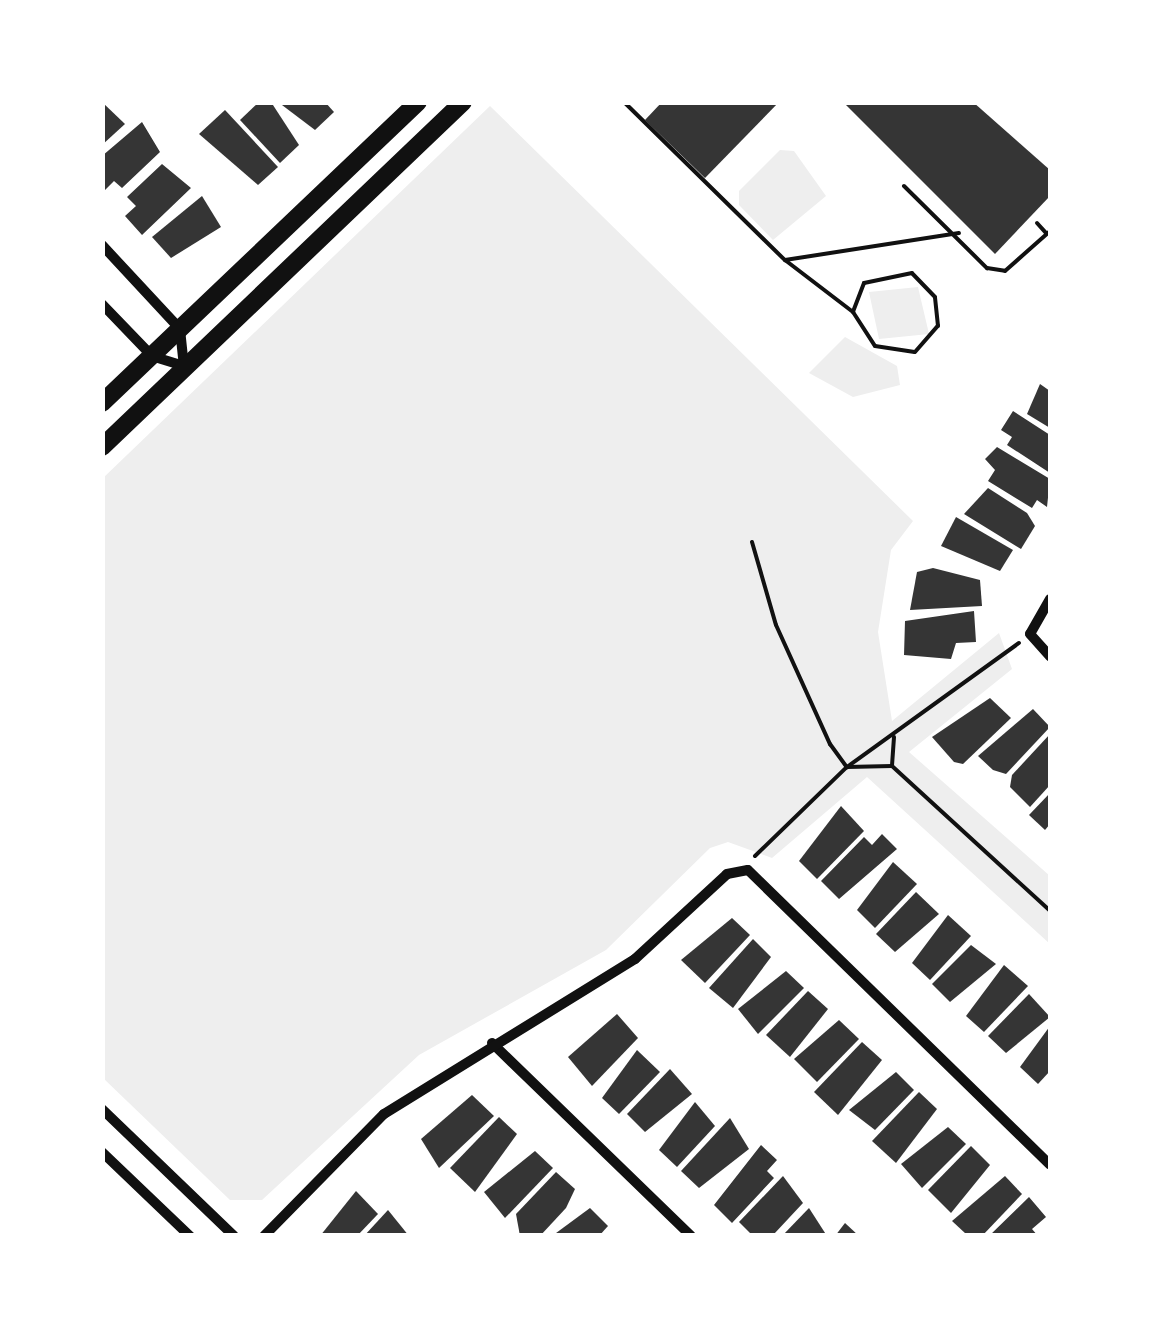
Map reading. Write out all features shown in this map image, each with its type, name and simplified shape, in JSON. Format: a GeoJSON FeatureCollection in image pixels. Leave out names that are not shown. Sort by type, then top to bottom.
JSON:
{"type":"FeatureCollection","features":[{"type":"Feature","properties":{"kind":"street"},"geometry":{"type":"LineString","coordinates":[[102,402],[418,102]]}},
{"type":"Feature","properties":{"kind":"street"},"geometry":{"type":"LineString","coordinates":[[102,447],[463,102]]}},
{"type":"Feature","properties":{"kind":"street"},"geometry":{"type":"LineString","coordinates":[[102,245],[180,330],[184,366]]}},
{"type":"Feature","properties":{"kind":"street"},"geometry":{"type":"LineString","coordinates":[[102,304],[152,356],[184,366]]}},
{"type":"Feature","properties":{"kind":"street"},"geometry":{"type":"LineString","coordinates":[[1050,600],[1030,634],[1050,656]]}},
{"type":"Feature","properties":{"kind":"street"},"geometry":{"type":"LineString","coordinates":[[264,1236],[384,1114],[492,1043],[636,959],[726,874],[748,870],[1050,1165]]}},
{"type":"Feature","properties":{"kind":"street"},"geometry":{"type":"LineString","coordinates":[[492,1043],[690,1236]]}},
{"type":"Feature","properties":{"kind":"street"},"geometry":{"type":"LineString","coordinates":[[102,1109],[234,1236]]}},
{"type":"Feature","properties":{"kind":"street"},"geometry":{"type":"LineString","coordinates":[[102,1152],[190,1236]]}},
{"type":"Feature","properties":{"kind":"path"},"geometry":{"type":"LineString","coordinates":[[624,102],[785,260],[853,312],[874,346],[895,354],[932,341],[938,326],[935,297],[912,273],[864,283],[853,312]]}},
{"type":"Feature","properties":{"kind":"path"},"geometry":{"type":"LineString","coordinates":[[904,186],[988,268],[1006,271],[1048,232],[1037,223]]}},
{"type":"Feature","properties":{"kind":"path"},"geometry":{"type":"LineString","coordinates":[[785,260],[956,234]]}},
{"type":"Feature","properties":{"kind":"path"},"geometry":{"type":"LineString","coordinates":[[752,542],[790,657],[847,766]]}},
{"type":"Feature","properties":{"kind":"path"},"geometry":{"type":"LineString","coordinates":[[748,870],[847,766],[894,736],[1030,634]]}},
{"type":"Feature","properties":{"kind":"path"},"geometry":{"type":"LineString","coordinates":[[892,766],[894,736]]}},
{"type":"Feature","properties":{"kind":"path"},"geometry":{"type":"LineString","coordinates":[[847,766],[892,766],[1050,911]]}},
{"type":"Feature","properties":{"kind":"shaded area"},"geometry":{"type":"Polygon","coordinates":[[[490,106],[913,521],[891,550],[878,632],[892,721],[999,633],[1012,669],[909,752],[1050,876],[1050,944],[867,777],[772,858],[728,842],[710,848],[606,950],[419,1055],[262,1200],[230,1200],[103,1078],[102,479],[490,106]]]}},
{"type":"Feature","properties":{"kind":"shaded area"},"geometry":{"type":"Polygon","coordinates":[[[780,150],[794,151],[826,196],[773,240],[739,205],[739,191],[780,150]]]}},
{"type":"Feature","properties":{"kind":"shaded area"},"geometry":{"type":"Polygon","coordinates":[[[918,287],[929,334],[879,339],[869,292],[918,287]]]}},
{"type":"Feature","properties":{"kind":"shaded area"},"geometry":{"type":"Polygon","coordinates":[[[845,337],[897,366],[900,385],[853,397],[809,373],[845,337]]]}},
{"type":"Feature","properties":{"kind":"building"},"geometry":{"type":"Polygon","coordinates":[[[102,102],[125,124],[102,145],[102,102]]]}},
{"type":"Feature","properties":{"kind":"building"},"geometry":{"type":"Polygon","coordinates":[[[259,102],[271,102],[299,145],[280,163],[240,120],[259,102]]]}},
{"type":"Feature","properties":{"kind":"building"},"geometry":{"type":"Polygon","coordinates":[[[278,102],[325,102],[334,112],[315,130],[278,102]]]}},
{"type":"Feature","properties":{"kind":"building"},"geometry":{"type":"Polygon","coordinates":[[[662,102],[779,102],[705,178],[645,120],[662,102]]]}},
{"type":"Feature","properties":{"kind":"building"},"geometry":{"type":"Polygon","coordinates":[[[843,102],[973,102],[1050,170],[1050,196],[995,254],[843,102]]]}},
{"type":"Feature","properties":{"kind":"building"},"geometry":{"type":"Polygon","coordinates":[[[225,110],[278,167],[258,185],[199,134],[225,110]]]}},
{"type":"Feature","properties":{"kind":"building"},"geometry":{"type":"Polygon","coordinates":[[[142,122],[160,152],[122,188],[114,181],[105,190],[102,156],[142,122]]]}},
{"type":"Feature","properties":{"kind":"building"},"geometry":{"type":"Polygon","coordinates":[[[162,164],[191,188],[142,235],[125,216],[136,206],[127,197],[162,164]]]}},
{"type":"Feature","properties":{"kind":"building"},"geometry":{"type":"Polygon","coordinates":[[[202,196],[221,227],[171,258],[152,237],[202,196]]]}},
{"type":"Feature","properties":{"kind":"building"},"geometry":{"type":"Polygon","coordinates":[[[1040,384],[1050,391],[1050,428],[1027,414],[1040,384]]]}},
{"type":"Feature","properties":{"kind":"building"},"geometry":{"type":"Polygon","coordinates":[[[1013,411],[1050,435],[1050,473],[1007,445],[1012,437],[1001,430],[1013,411]]]}},
{"type":"Feature","properties":{"kind":"building"},"geometry":{"type":"Polygon","coordinates":[[[997,447],[1050,479],[1047,507],[1037,500],[1032,508],[988,481],[995,470],[985,459],[997,447]]]}},
{"type":"Feature","properties":{"kind":"building"},"geometry":{"type":"Polygon","coordinates":[[[988,488],[1027,513],[1035,526],[1021,549],[964,514],[988,488]]]}},
{"type":"Feature","properties":{"kind":"building"},"geometry":{"type":"Polygon","coordinates":[[[956,517],[1013,550],[1000,571],[941,546],[956,517]]]}},
{"type":"Feature","properties":{"kind":"building"},"geometry":{"type":"Polygon","coordinates":[[[933,568],[980,580],[982,606],[910,610],[917,572],[933,568]]]}},
{"type":"Feature","properties":{"kind":"building"},"geometry":{"type":"Polygon","coordinates":[[[974,611],[976,642],[956,643],[951,659],[904,655],[905,621],[974,611]]]}},
{"type":"Feature","properties":{"kind":"building"},"geometry":{"type":"Polygon","coordinates":[[[990,698],[1011,718],[963,764],[954,762],[932,737],[990,698]]]}},
{"type":"Feature","properties":{"kind":"building"},"geometry":{"type":"Polygon","coordinates":[[[1033,709],[1050,727],[1006,774],[993,770],[978,756],[1033,709]]]}},
{"type":"Feature","properties":{"kind":"building"},"geometry":{"type":"Polygon","coordinates":[[[1050,734],[1050,785],[1030,807],[1010,787],[1012,775],[1050,734]]]}},
{"type":"Feature","properties":{"kind":"building"},"geometry":{"type":"Polygon","coordinates":[[[1050,793],[1050,824],[1045,830],[1029,815],[1050,793]]]}},
{"type":"Feature","properties":{"kind":"building"},"geometry":{"type":"Polygon","coordinates":[[[841,806],[864,831],[817,879],[799,861],[841,806]]]}},
{"type":"Feature","properties":{"kind":"building"},"geometry":{"type":"Polygon","coordinates":[[[882,834],[897,849],[839,899],[821,881],[864,837],[872,845],[882,834]]]}},
{"type":"Feature","properties":{"kind":"building"},"geometry":{"type":"Polygon","coordinates":[[[893,862],[917,884],[875,928],[857,910],[893,862]]]}},
{"type":"Feature","properties":{"kind":"building"},"geometry":{"type":"Polygon","coordinates":[[[916,892],[939,914],[895,952],[876,934],[916,892]]]}},
{"type":"Feature","properties":{"kind":"building"},"geometry":{"type":"Polygon","coordinates":[[[948,915],[971,936],[930,980],[912,963],[948,915]]]}},
{"type":"Feature","properties":{"kind":"building"},"geometry":{"type":"Polygon","coordinates":[[[732,918],[750,935],[705,983],[681,960],[732,918]]]}},
{"type":"Feature","properties":{"kind":"building"},"geometry":{"type":"Polygon","coordinates":[[[753,939],[771,957],[733,1008],[709,988],[753,939]]]}},
{"type":"Feature","properties":{"kind":"building"},"geometry":{"type":"Polygon","coordinates":[[[971,945],[996,964],[950,1002],[932,984],[971,945]]]}},
{"type":"Feature","properties":{"kind":"building"},"geometry":{"type":"Polygon","coordinates":[[[1004,965],[1028,986],[984,1032],[966,1016],[1004,965]]]}},
{"type":"Feature","properties":{"kind":"building"},"geometry":{"type":"Polygon","coordinates":[[[786,971],[804,988],[758,1034],[738,1009],[786,971]]]}},
{"type":"Feature","properties":{"kind":"building"},"geometry":{"type":"Polygon","coordinates":[[[808,991],[828,1009],[790,1057],[766,1035],[808,991]]]}},
{"type":"Feature","properties":{"kind":"building"},"geometry":{"type":"Polygon","coordinates":[[[1029,994],[1050,1017],[1006,1053],[988,1036],[1029,994]]]}},
{"type":"Feature","properties":{"kind":"building"},"geometry":{"type":"Polygon","coordinates":[[[617,1014],[638,1038],[592,1086],[568,1057],[617,1014]]]}},
{"type":"Feature","properties":{"kind":"building"},"geometry":{"type":"Polygon","coordinates":[[[839,1020],[859,1039],[817,1082],[794,1059],[839,1020]]]}},
{"type":"Feature","properties":{"kind":"building"},"geometry":{"type":"Polygon","coordinates":[[[1050,1026],[1050,1071],[1038,1084],[1020,1067],[1050,1026]]]}},
{"type":"Feature","properties":{"kind":"building"},"geometry":{"type":"Polygon","coordinates":[[[862,1042],[882,1060],[838,1115],[814,1092],[862,1042]]]}},
{"type":"Feature","properties":{"kind":"building"},"geometry":{"type":"Polygon","coordinates":[[[637,1050],[660,1072],[619,1114],[602,1098],[637,1050]]]}},
{"type":"Feature","properties":{"kind":"building"},"geometry":{"type":"Polygon","coordinates":[[[670,1069],[692,1094],[645,1132],[627,1114],[670,1069]]]}},
{"type":"Feature","properties":{"kind":"building"},"geometry":{"type":"Polygon","coordinates":[[[896,1072],[914,1090],[875,1130],[849,1110],[896,1072]]]}},
{"type":"Feature","properties":{"kind":"building"},"geometry":{"type":"Polygon","coordinates":[[[919,1092],[937,1109],[896,1163],[872,1141],[919,1092]]]}},
{"type":"Feature","properties":{"kind":"building"},"geometry":{"type":"Polygon","coordinates":[[[472,1095],[494,1116],[439,1168],[421,1139],[472,1095]]]}},
{"type":"Feature","properties":{"kind":"building"},"geometry":{"type":"Polygon","coordinates":[[[695,1102],[715,1126],[677,1167],[659,1150],[695,1102]]]}},
{"type":"Feature","properties":{"kind":"building"},"geometry":{"type":"Polygon","coordinates":[[[499,1117],[517,1134],[475,1192],[450,1168],[499,1117]]]}},
{"type":"Feature","properties":{"kind":"building"},"geometry":{"type":"Polygon","coordinates":[[[730,1118],[749,1149],[699,1188],[681,1171],[730,1118]]]}},
{"type":"Feature","properties":{"kind":"building"},"geometry":{"type":"Polygon","coordinates":[[[948,1127],[966,1144],[922,1188],[901,1164],[948,1127]]]}},
{"type":"Feature","properties":{"kind":"building"},"geometry":{"type":"Polygon","coordinates":[[[761,1145],[777,1160],[767,1171],[774,1178],[732,1223],[714,1205],[761,1145]]]}},
{"type":"Feature","properties":{"kind":"building"},"geometry":{"type":"Polygon","coordinates":[[[971,1146],[990,1165],[951,1213],[928,1190],[971,1146]]]}},
{"type":"Feature","properties":{"kind":"building"},"geometry":{"type":"Polygon","coordinates":[[[535,1151],[553,1168],[505,1218],[484,1192],[535,1151]]]}},
{"type":"Feature","properties":{"kind":"building"},"geometry":{"type":"Polygon","coordinates":[[[556,1172],[575,1189],[566,1208],[540,1236],[520,1236],[516,1214],[556,1172]]]}},
{"type":"Feature","properties":{"kind":"building"},"geometry":{"type":"Polygon","coordinates":[[[783,1176],[803,1203],[774,1234],[753,1236],[739,1222],[783,1176]]]}},
{"type":"Feature","properties":{"kind":"building"},"geometry":{"type":"Polygon","coordinates":[[[1005,1176],[1022,1194],[982,1236],[966,1234],[952,1221],[1005,1176]]]}},
{"type":"Feature","properties":{"kind":"building"},"geometry":{"type":"Polygon","coordinates":[[[356,1191],[378,1214],[357,1236],[320,1236],[356,1191]]]}},
{"type":"Feature","properties":{"kind":"building"},"geometry":{"type":"Polygon","coordinates":[[[1029,1197],[1046,1217],[1032,1229],[1038,1236],[989,1236],[1029,1197]]]}},
{"type":"Feature","properties":{"kind":"building"},"geometry":{"type":"Polygon","coordinates":[[[590,1208],[608,1226],[599,1236],[552,1236],[590,1208]]]}},
{"type":"Feature","properties":{"kind":"building"},"geometry":{"type":"Polygon","coordinates":[[[809,1208],[827,1236],[782,1236],[809,1208]]]}},
{"type":"Feature","properties":{"kind":"building"},"geometry":{"type":"Polygon","coordinates":[[[388,1210],[409,1236],[364,1236],[388,1210]]]}},
{"type":"Feature","properties":{"kind":"building"},"geometry":{"type":"Polygon","coordinates":[[[845,1223],[859,1236],[835,1236],[845,1223]]]}}]}
